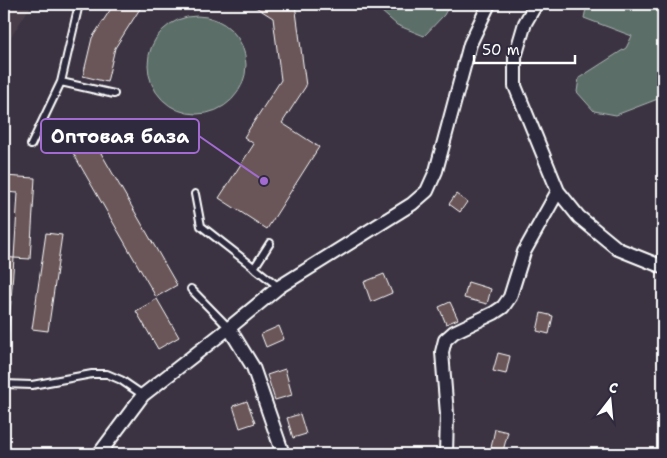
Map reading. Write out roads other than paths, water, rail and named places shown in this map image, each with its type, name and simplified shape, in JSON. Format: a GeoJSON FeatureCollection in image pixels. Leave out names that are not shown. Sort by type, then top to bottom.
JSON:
{"type":"FeatureCollection","features":[{"type":"Feature","properties":{"kind":"street"},"geometry":{"type":"LineString","coordinates":[[99,454],[143,395],[279,287],[412,204],[427,191],[436,171],[470,44],[489,4]]}},
{"type":"Feature","properties":{"kind":"street"},"geometry":{"type":"LineString","coordinates":[[536,4],[525,23],[515,57],[515,86],[558,191],[579,217],[618,249],[663,267]]}},
{"type":"Feature","properties":{"kind":"street"},"geometry":{"type":"LineString","coordinates":[[446,454],[447,414],[442,352],[445,340],[454,332],[503,307],[510,297],[524,252],[558,191]]}},
{"type":"Feature","properties":{"kind":"street"},"geometry":{"type":"LineString","coordinates":[[229,328],[253,367],[282,454]]}},
{"type":"Feature","properties":{"kind":"lane"},"geometry":{"type":"LineString","coordinates":[[31,145],[61,82],[79,4]]}},
{"type":"Feature","properties":{"kind":"lane"},"geometry":{"type":"LineString","coordinates":[[61,82],[114,94]]}},
{"type":"Feature","properties":{"kind":"lane"},"geometry":{"type":"LineString","coordinates":[[195,194],[201,226],[279,287]]}},
{"type":"Feature","properties":{"kind":"lane"},"geometry":{"type":"LineString","coordinates":[[254,268],[270,243]]}},
{"type":"Feature","properties":{"kind":"lane"},"geometry":{"type":"LineString","coordinates":[[191,288],[229,328]]}},
{"type":"Feature","properties":{"kind":"lane"},"geometry":{"type":"LineString","coordinates":[[4,384],[32,385],[92,374],[107,374],[121,380],[143,395]]}},
{"type":"Feature","properties":{"kind":"place","name":"Оптовая база"},"geometry":{"type":"Point","coordinates":[264,181]}}]}
